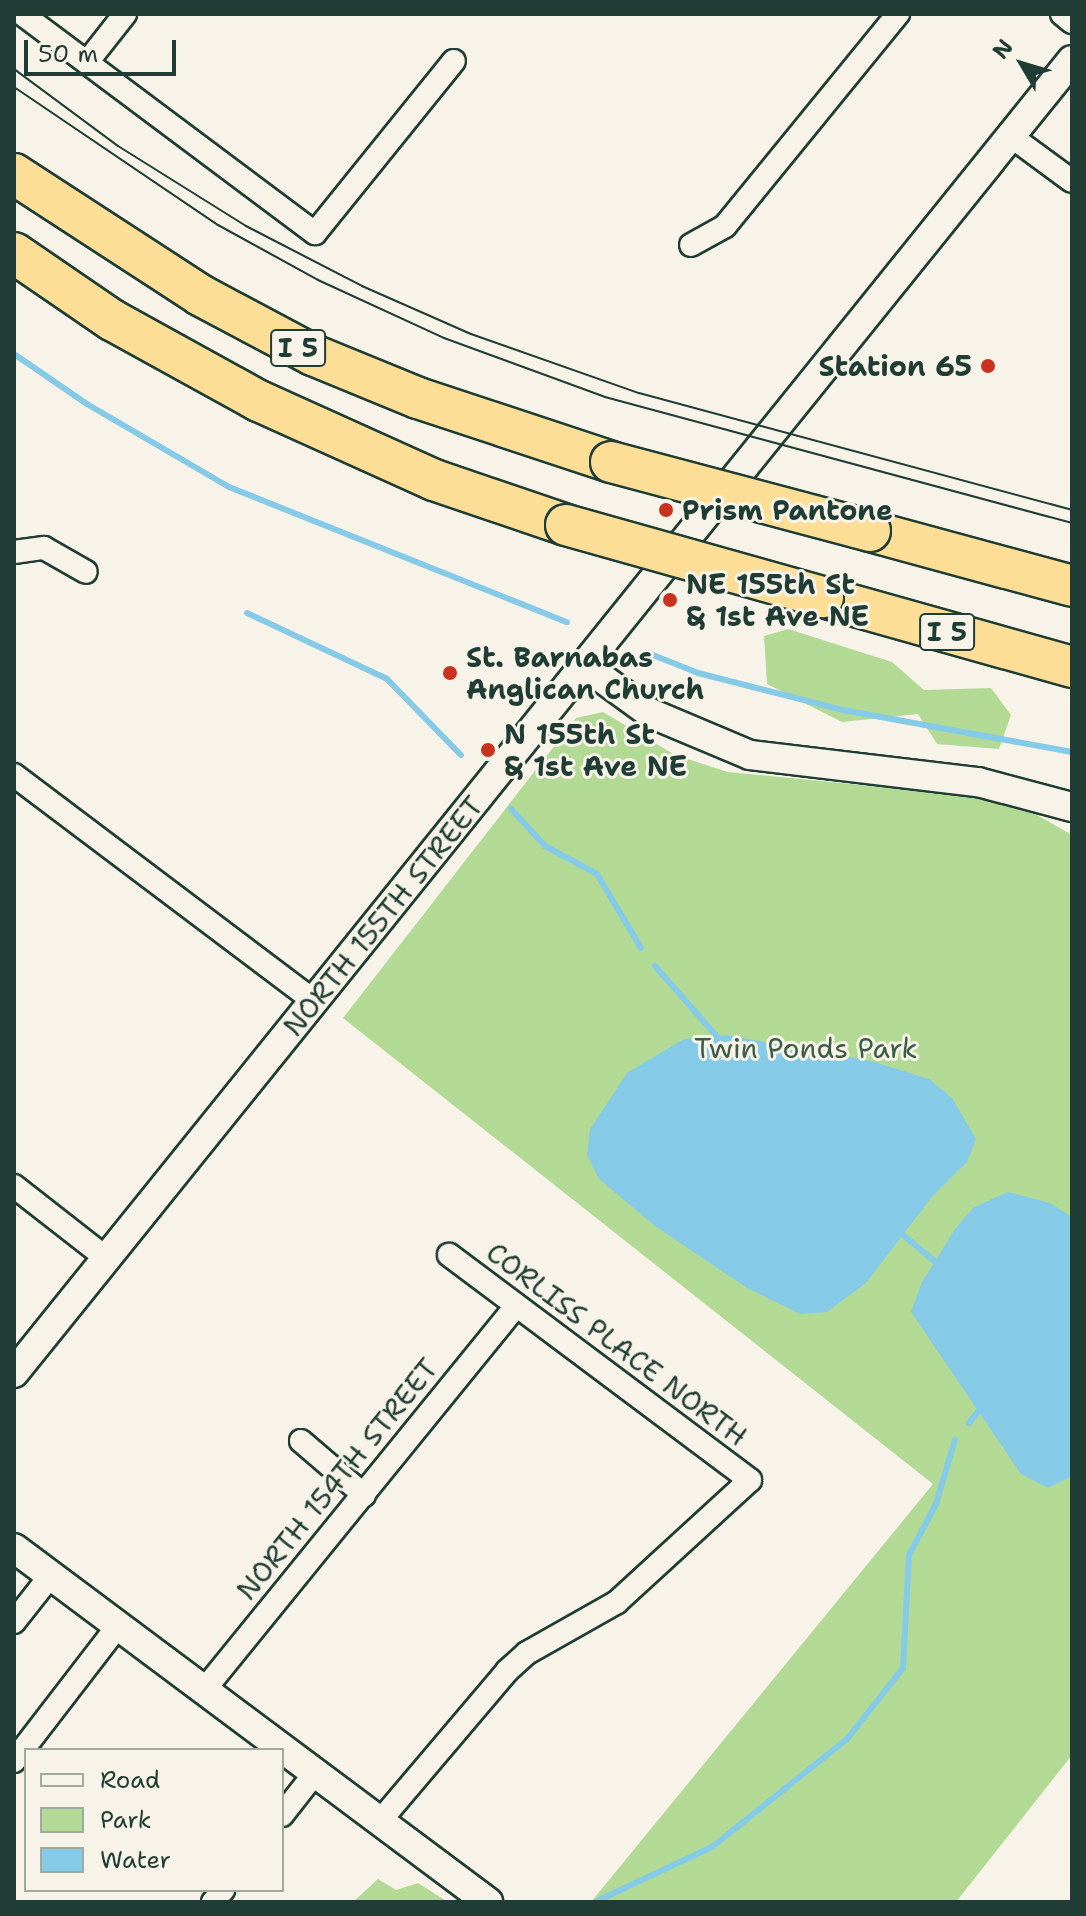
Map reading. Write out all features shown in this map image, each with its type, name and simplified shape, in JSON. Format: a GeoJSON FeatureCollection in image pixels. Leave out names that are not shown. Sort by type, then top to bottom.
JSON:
{"type":"FeatureCollection","features":[{"type":"Feature","properties":{"kind":"highway","name":"I 5"},"geometry":{"type":"LineString","coordinates":[[14,174],[200,295],[313,355],[418,398],[611,462],[1072,586]]}},
{"type":"Feature","properties":{"kind":"highway","name":"I 5"},"geometry":{"type":"LineString","coordinates":[[14,253],[112,320],[259,401],[434,480],[566,525],[1072,667]]}},
{"type":"Feature","properties":{"kind":"highway"},"geometry":{"type":"LineString","coordinates":[[14,283],[47,305],[112,320]]}},
{"type":"Feature","properties":{"kind":"street"},"geometry":{"type":"LineString","coordinates":[[22,14],[315,233],[454,61]]}},
{"type":"Feature","properties":{"kind":"street"},"geometry":{"type":"LineString","coordinates":[[88,61],[125,14]]}},
{"type":"Feature","properties":{"kind":"street"},"geometry":{"type":"LineString","coordinates":[[691,245],[725,226],[898,14]]}},
{"type":"Feature","properties":{"kind":"street"},"geometry":{"type":"LineString","coordinates":[[1062,14],[1072,22]]}},
{"type":"Feature","properties":{"kind":"street","name":"NORTH 155TH STREET"},"geometry":{"type":"LineString","coordinates":[[14,1373],[313,1000],[783,424],[1072,60]]}},
{"type":"Feature","properties":{"kind":"street"},"geometry":{"type":"LineString","coordinates":[[1012,137],[1072,181]]}},
{"type":"Feature","properties":{"kind":"street"},"geometry":{"type":"LineString","coordinates":[[14,552],[44,548],[86,572]]}},
{"type":"Feature","properties":{"kind":"street"},"geometry":{"type":"LineString","coordinates":[[585,666],[650,713],[750,755],[978,782],[1072,807]]}},
{"type":"Feature","properties":{"kind":"street"},"geometry":{"type":"LineString","coordinates":[[14,775],[313,1000]]}},
{"type":"Feature","properties":{"kind":"street"},"geometry":{"type":"LineString","coordinates":[[14,1186],[105,1257]]}},
{"type":"Feature","properties":{"kind":"street","name":"CORLISS PLACE NORTH"},"geometry":{"type":"LineString","coordinates":[[380,1821],[507,1671],[527,1653],[617,1602],[750,1480],[449,1255]]}},
{"type":"Feature","properties":{"kind":"street","name":"NORTH 154TH STREET"},"geometry":{"type":"LineString","coordinates":[[204,1690],[516,1306]]}},
{"type":"Feature","properties":{"kind":"street"},"geometry":{"type":"LineString","coordinates":[[301,1441],[364,1495]]}},
{"type":"Feature","properties":{"kind":"street"},"geometry":{"type":"LineString","coordinates":[[14,1548],[282,1748]]}},
{"type":"Feature","properties":{"kind":"street"},"geometry":{"type":"LineString","coordinates":[[14,1622],[51,1575]]}},
{"type":"Feature","properties":{"kind":"street"},"geometry":{"type":"LineString","coordinates":[[24,1748],[118,1626]]}},
{"type":"Feature","properties":{"kind":"street"},"geometry":{"type":"LineString","coordinates":[[284,1750],[488,1902]]}},
{"type":"Feature","properties":{"kind":"street"},"geometry":{"type":"LineString","coordinates":[[284,1812],[315,1773]]}},
{"type":"Feature","properties":{"kind":"green space"},"geometry":{"type":"Polygon","coordinates":[[[788,629],[892,662],[924,690],[991,688],[1011,715],[999,749],[937,744],[918,714],[842,722],[767,684],[764,636],[788,629]]]}},
{"type":"Feature","properties":{"kind":"green space","name":"Twin Ponds Park"},"geometry":{"type":"Polygon","coordinates":[[[603,712],[675,755],[728,772],[974,796],[1037,815],[1072,835],[1072,1755],[956,1902],[591,1902],[933,1484],[343,1018],[576,718],[603,712]]]}},
{"type":"Feature","properties":{"kind":"green space"},"geometry":{"type":"Polygon","coordinates":[[[378,1879],[396,1890],[418,1883],[448,1902],[353,1902],[378,1879]]]}},
{"type":"Feature","properties":{"kind":"water"},"geometry":{"type":"Polygon","coordinates":[[[726,1035],[871,1061],[929,1079],[952,1098],[976,1139],[967,1162],[931,1198],[866,1283],[827,1312],[800,1314],[747,1288],[655,1226],[599,1179],[587,1155],[590,1129],[627,1073],[684,1039],[726,1035]]]}},
{"type":"Feature","properties":{"kind":"water"},"geometry":{"type":"Polygon","coordinates":[[[1008,1192],[1050,1203],[1072,1217],[1072,1476],[1048,1488],[1021,1474],[911,1312],[922,1282],[955,1229],[974,1207],[1008,1192]]]}},
{"type":"Feature","properties":{"kind":"waterway"},"geometry":{"type":"LineString","coordinates":[[14,354],[87,404],[229,487],[567,622]]}},
{"type":"Feature","properties":{"kind":"waterway"},"geometry":{"type":"LineString","coordinates":[[247,613],[387,679],[461,755]]}},
{"type":"Feature","properties":{"kind":"waterway"},"geometry":{"type":"LineString","coordinates":[[648,653],[698,673],[843,710],[1072,752]]}},
{"type":"Feature","properties":{"kind":"waterway"},"geometry":{"type":"LineString","coordinates":[[511,809],[545,846],[597,874],[641,948]]}},
{"type":"Feature","properties":{"kind":"waterway"},"geometry":{"type":"LineString","coordinates":[[655,966],[721,1041]]}},
{"type":"Feature","properties":{"kind":"waterway"},"geometry":{"type":"LineString","coordinates":[[897,1230],[938,1264]]}},
{"type":"Feature","properties":{"kind":"waterway"},"geometry":{"type":"LineString","coordinates":[[969,1423],[982,1407]]}},
{"type":"Feature","properties":{"kind":"waterway"},"geometry":{"type":"LineString","coordinates":[[595,1902],[712,1847],[847,1739],[903,1668],[909,1555],[936,1504],[955,1440]]}},
{"type":"Feature","properties":{"kind":"tram line"},"geometry":{"type":"LineString","coordinates":[[14,69],[118,146],[246,226],[362,286],[471,334],[639,393],[1072,510]]}},
{"type":"Feature","properties":{"kind":"tram line"},"geometry":{"type":"LineString","coordinates":[[14,87],[218,225],[318,280],[444,338],[605,397],[1072,523]]}},
{"type":"Feature","properties":{"kind":"place","name":"Station 65"},"geometry":{"type":"Point","coordinates":[988,366]}},
{"type":"Feature","properties":{"kind":"place","name":"Prism Pantone"},"geometry":{"type":"Point","coordinates":[666,510]}},
{"type":"Feature","properties":{"kind":"place","name":"NE 155th St & 1st Ave NE"},"geometry":{"type":"Point","coordinates":[670,600]}},
{"type":"Feature","properties":{"kind":"place","name":"St. Barnabas Anglican Church"},"geometry":{"type":"Point","coordinates":[450,673]}},
{"type":"Feature","properties":{"kind":"place","name":"N 155th St & 1st Ave NE"},"geometry":{"type":"Point","coordinates":[488,750]}}]}
